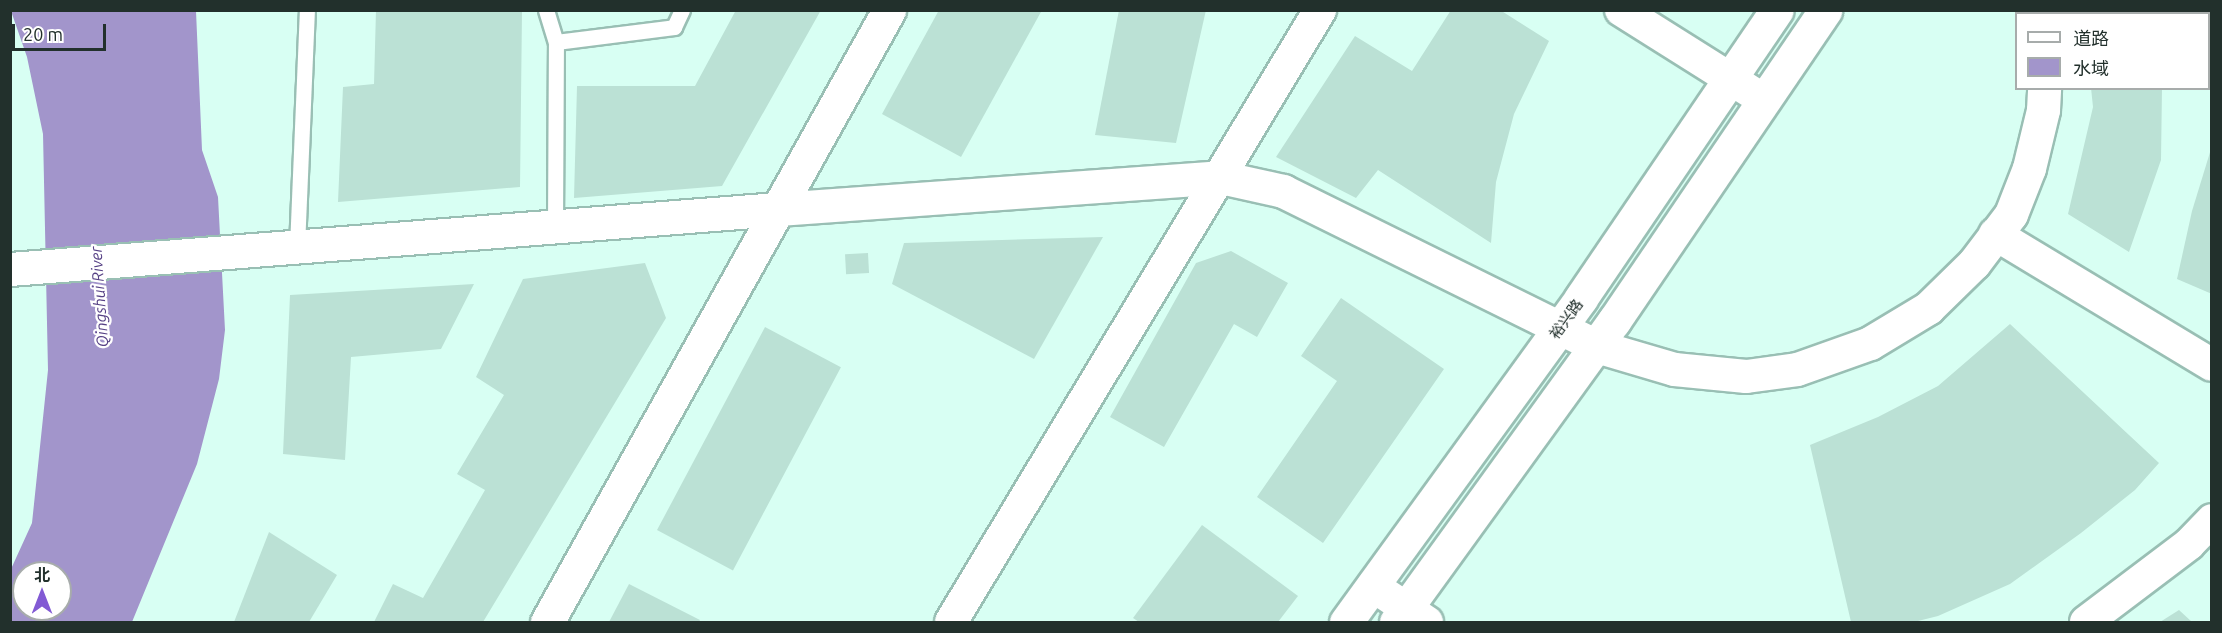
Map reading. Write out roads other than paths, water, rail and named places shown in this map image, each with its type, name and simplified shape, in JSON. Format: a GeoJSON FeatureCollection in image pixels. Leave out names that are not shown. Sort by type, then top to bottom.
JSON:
{"type":"FeatureCollection","features":[{"type":"Feature","properties":{"kind":"street"},"geometry":{"type":"LineString","coordinates":[[547,622],[889,10]]}},
{"type":"Feature","properties":{"kind":"street"},"geometry":{"type":"LineString","coordinates":[[951,622],[1320,10]]}},
{"type":"Feature","properties":{"kind":"street"},"geometry":{"type":"LineString","coordinates":[[1621,10],[1764,100]]}},
{"type":"Feature","properties":{"kind":"street","name":"裕兴路"},"geometry":{"type":"LineString","coordinates":[[1347,622],[1560,327],[1777,10]]}},
{"type":"Feature","properties":{"kind":"street"},"geometry":{"type":"LineString","coordinates":[[1373,586],[1409,618],[1825,10]]}},
{"type":"Feature","properties":{"kind":"street"},"geometry":{"type":"LineString","coordinates":[[24,268],[1220,177],[1283,191],[1596,346],[1674,369],[1746,376],[1797,369],[1870,343],[1928,308],[1974,263],[2011,214],[2030,168],[2043,110],[2044,90]]}},
{"type":"Feature","properties":{"kind":"street"},"geometry":{"type":"LineString","coordinates":[[1995,234],[2211,365]]}},
{"type":"Feature","properties":{"kind":"street"},"geometry":{"type":"LineString","coordinates":[[2086,622],[2189,544],[2211,520]]}},
{"type":"Feature","properties":{"kind":"lane"},"geometry":{"type":"LineString","coordinates":[[297,247],[307,10]]}},
{"type":"Feature","properties":{"kind":"lane"},"geometry":{"type":"LineString","coordinates":[[546,10],[556,42],[555,226]]}},
{"type":"Feature","properties":{"kind":"lane"},"geometry":{"type":"LineString","coordinates":[[556,42],[674,27],[682,10]]}},
{"type":"Feature","properties":{"kind":"water","name":"Qingshui River"},"geometry":{"type":"Polygon","coordinates":[[[11,11],[196,11],[202,150],[218,197],[225,330],[219,379],[197,464],[132,622],[11,622],[12,567],[12,621],[72,621],[72,561],[15,561],[32,523],[48,370],[43,134],[27,57],[11,11]]]}}]}
